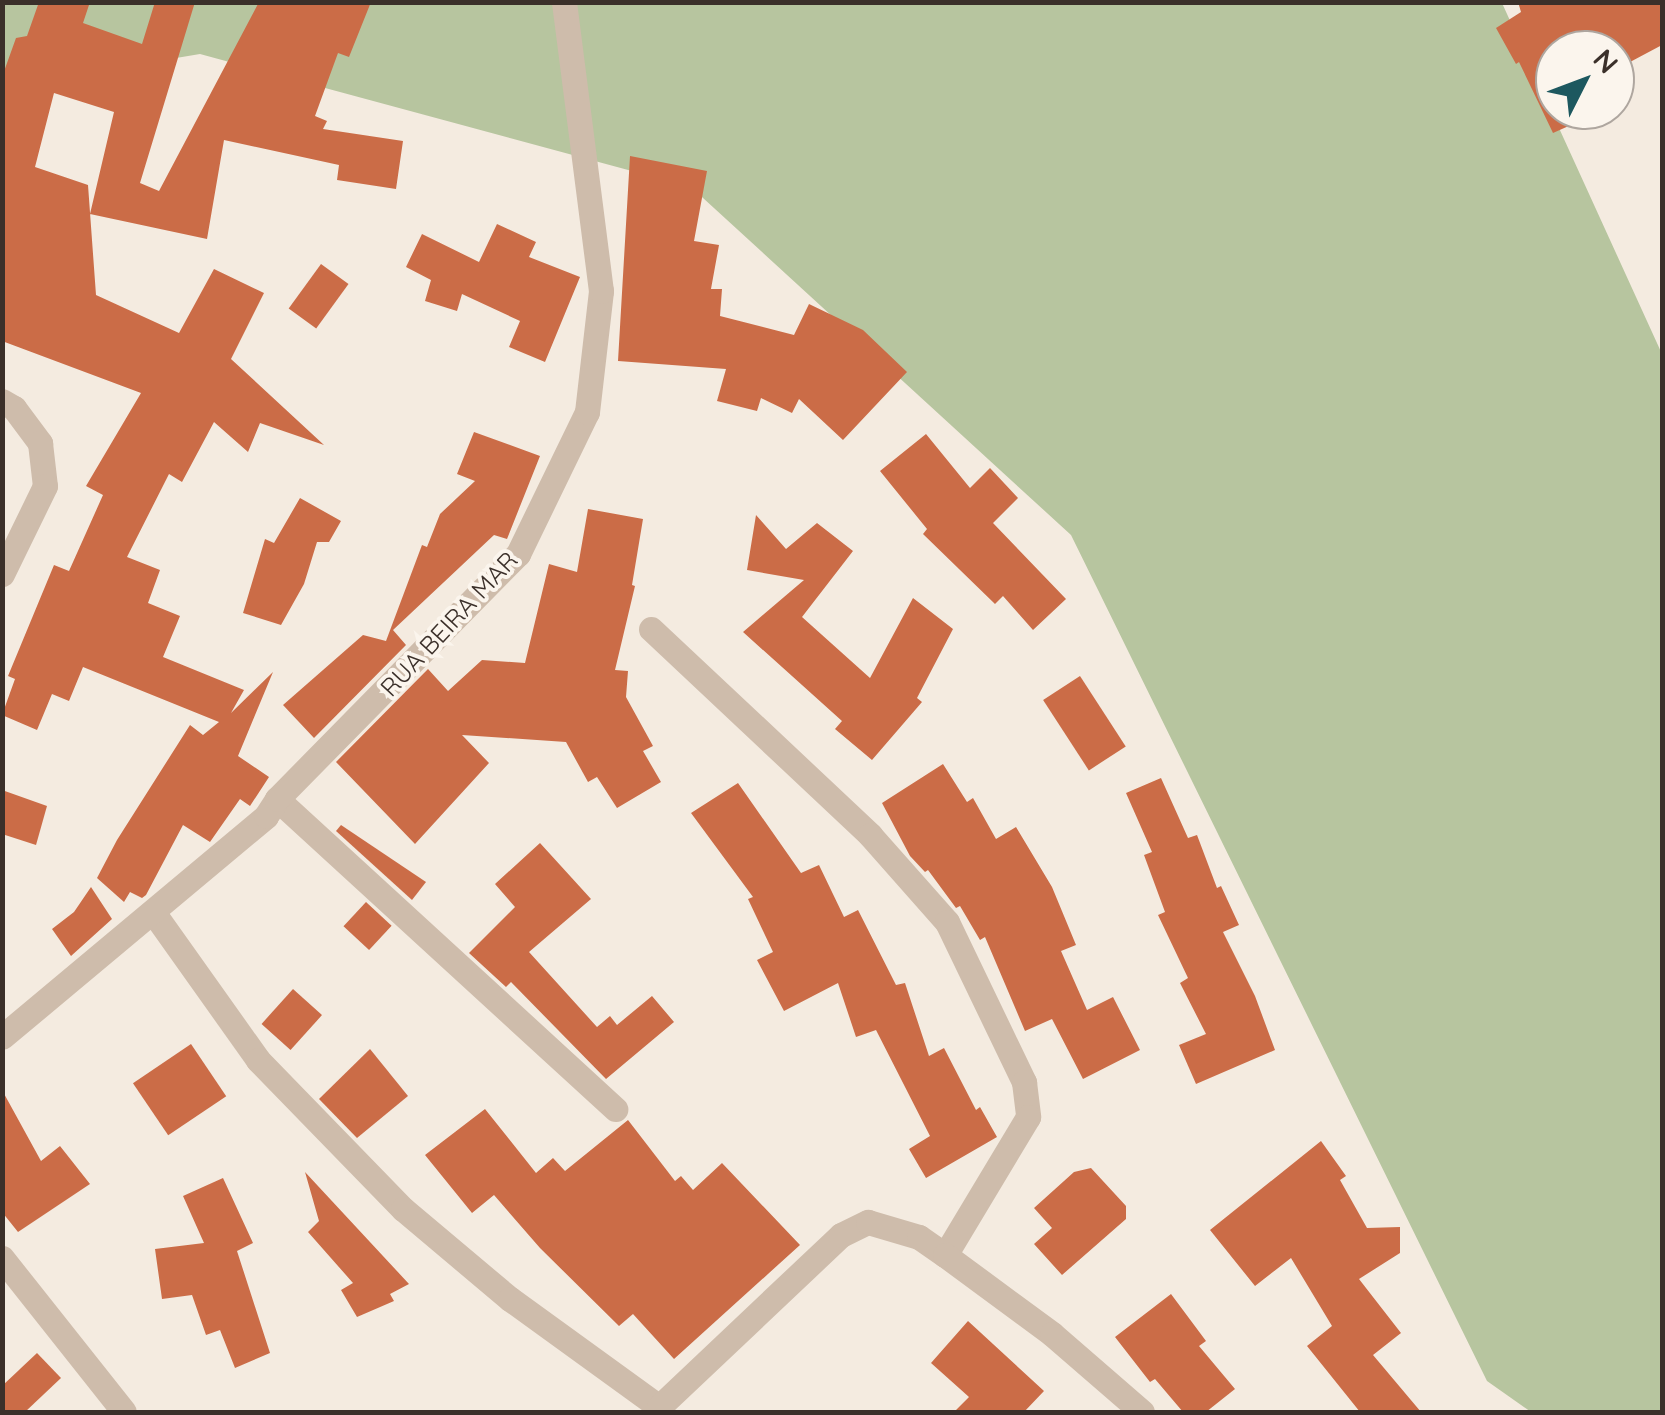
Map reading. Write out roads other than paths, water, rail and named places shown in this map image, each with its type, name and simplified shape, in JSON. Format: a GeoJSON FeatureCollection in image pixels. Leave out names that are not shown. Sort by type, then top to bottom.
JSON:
{"type":"FeatureCollection","features":[{"type":"Feature","properties":{"kind":"street","name":"RUA BEIRA MAR"},"geometry":{"type":"LineString","coordinates":[[2,1037],[266,816],[278,799],[518,554],[587,412],[602,291],[564,2]]}},
{"type":"Feature","properties":{"kind":"street"},"geometry":{"type":"LineString","coordinates":[[2,401],[14,408],[40,443],[45,486],[2,574]]}},
{"type":"Feature","properties":{"kind":"street"},"geometry":{"type":"LineString","coordinates":[[651,630],[870,836],[947,922],[1024,1082],[1028,1117],[945,1255]]}},
{"type":"Feature","properties":{"kind":"street"},"geometry":{"type":"LineString","coordinates":[[278,799],[615,1109]]}},
{"type":"Feature","properties":{"kind":"street"},"geometry":{"type":"LineString","coordinates":[[153,912],[258,1060],[403,1209],[510,1299],[659,1407],[841,1235],[868,1222],[919,1237],[945,1255],[1052,1334],[1142,1412]]}},
{"type":"Feature","properties":{"kind":"street"},"geometry":{"type":"LineString","coordinates":[[2,1258],[124,1412]]}}]}
